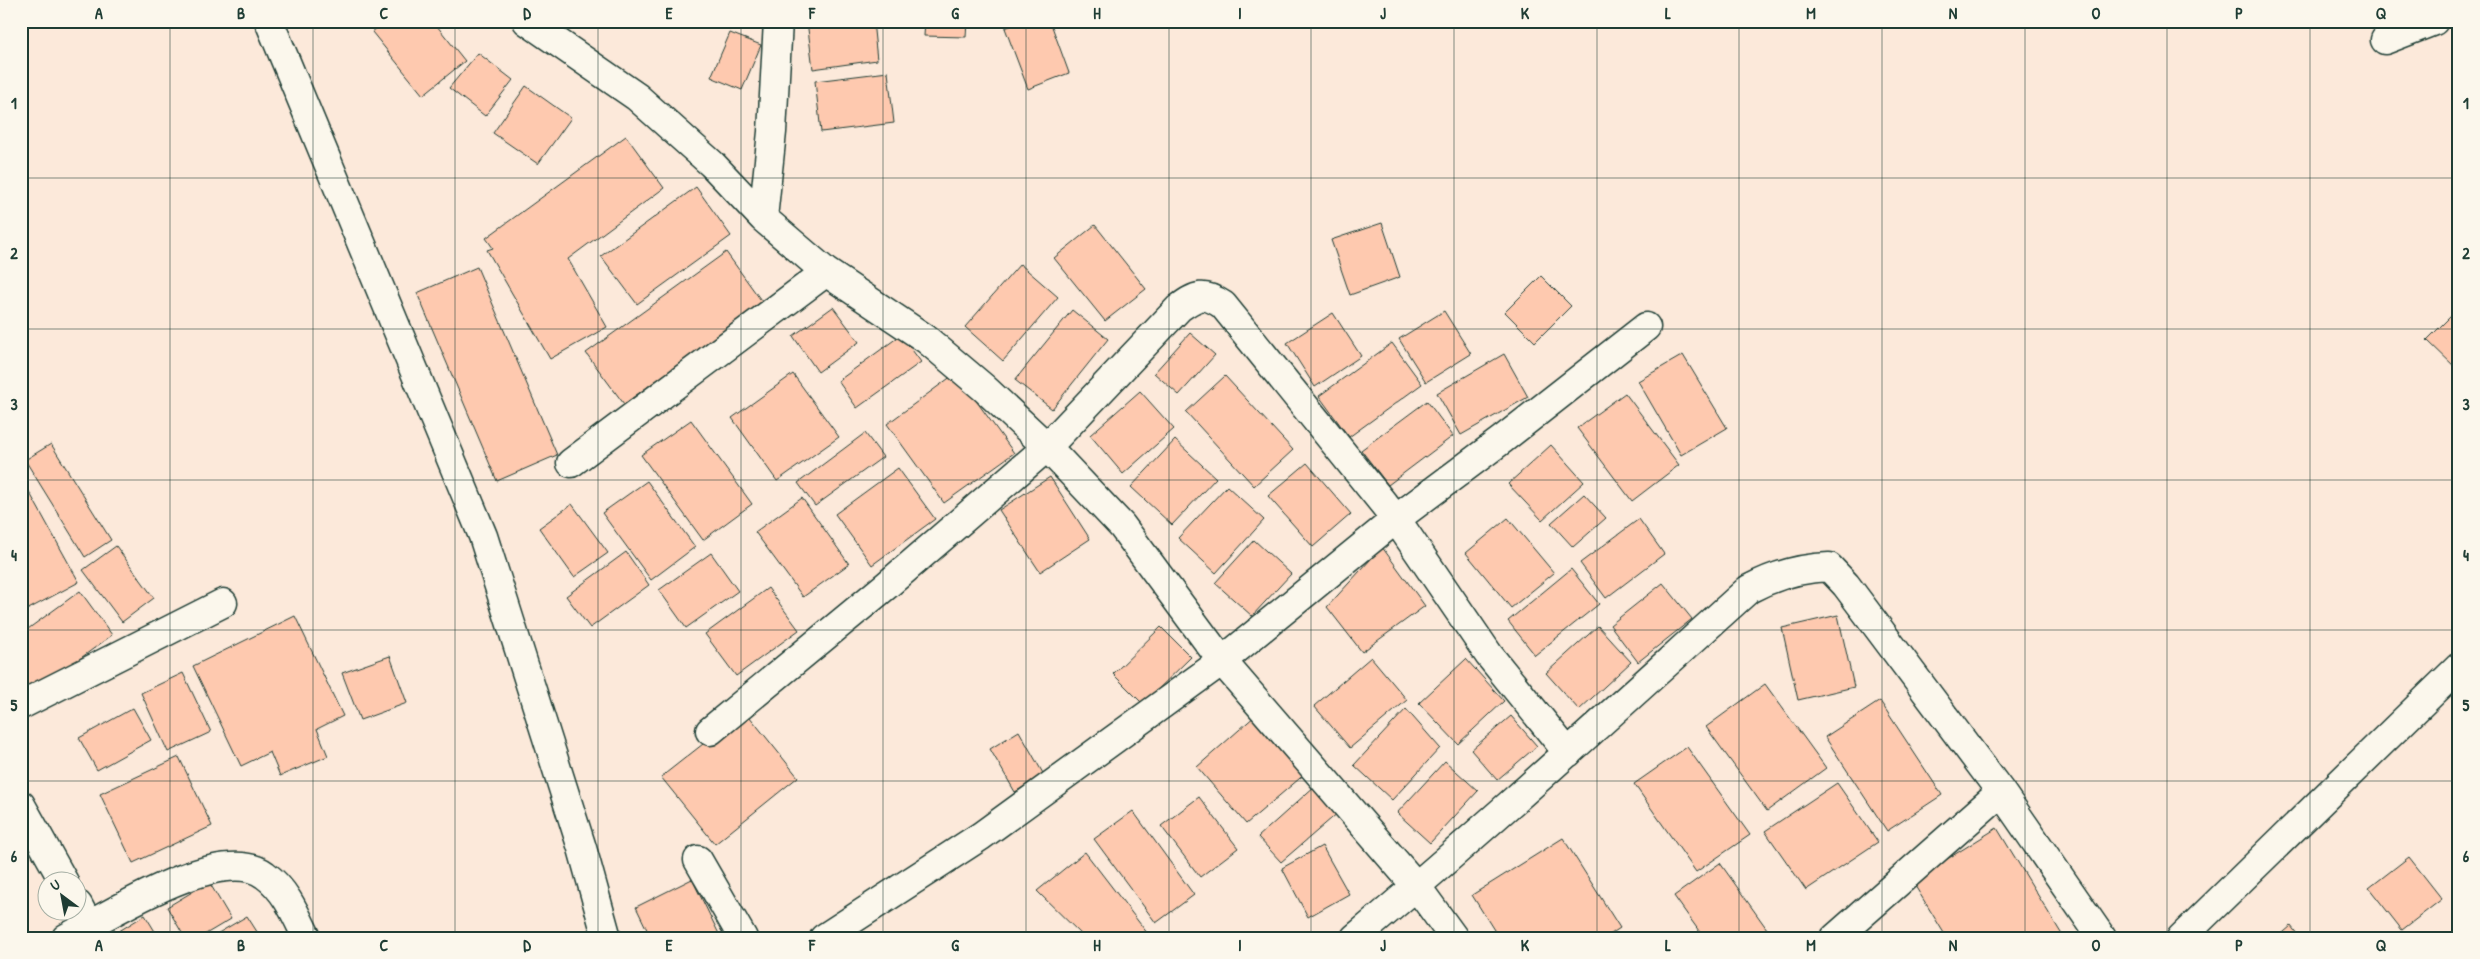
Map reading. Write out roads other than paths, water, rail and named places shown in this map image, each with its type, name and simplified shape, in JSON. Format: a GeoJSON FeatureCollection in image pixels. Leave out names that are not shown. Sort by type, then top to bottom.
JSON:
{"type":"FeatureCollection","features":[{"type":"Feature","properties":{"kind":"street"},"geometry":{"type":"LineString","coordinates":[[269,21],[483,536],[582,848],[607,938]]}},
{"type":"Feature","properties":{"kind":"street"},"geometry":{"type":"LineString","coordinates":[[527,21],[637,96],[712,164],[762,218],[826,272],[926,338],[984,388],[1047,447],[1122,526],[1222,661],[1417,887],[1454,938]]}},
{"type":"Feature","properties":{"kind":"street"},"geometry":{"type":"LineString","coordinates":[[762,218],[772,132],[778,21]]}},
{"type":"Feature","properties":{"kind":"street"},"geometry":{"type":"LineString","coordinates":[[2386,40],[2434,21]]}},
{"type":"Feature","properties":{"kind":"street"},"geometry":{"type":"LineString","coordinates":[[571,463],[826,272]]}},
{"type":"Feature","properties":{"kind":"street"},"geometry":{"type":"LineString","coordinates":[[710,731],[887,585],[1047,447],[1178,308],[1195,296],[1212,298],[1224,305],[1396,519],[1489,655],[1568,753]]}},
{"type":"Feature","properties":{"kind":"street"},"geometry":{"type":"LineString","coordinates":[[824,938],[981,836],[1222,661],[1396,519],[1503,439],[1646,327]]}},
{"type":"Feature","properties":{"kind":"street"},"geometry":{"type":"LineString","coordinates":[[1355,938],[1417,887],[1749,589],[1775,576],[1809,568],[1829,567],[1846,585],[2001,792],[2102,938]]}},
{"type":"Feature","properties":{"kind":"street"},"geometry":{"type":"LineString","coordinates":[[21,705],[223,603]]}},
{"type":"Feature","properties":{"kind":"street"},"geometry":{"type":"LineString","coordinates":[[2181,938],[2459,667]]}},
{"type":"Feature","properties":{"kind":"street"},"geometry":{"type":"LineString","coordinates":[[1835,938],[2001,792]]}},
{"type":"Feature","properties":{"kind":"street"},"geometry":{"type":"LineString","coordinates":[[21,805],[58,872]]}},
{"type":"Feature","properties":{"kind":"street"},"geometry":{"type":"LineString","coordinates":[[698,860],[743,938]]}},
{"type":"Feature","properties":{"kind":"street"},"geometry":{"type":"LineString","coordinates":[[78,923],[184,876],[216,867],[240,866],[264,874],[276,885],[289,902],[307,938]]}}]}
